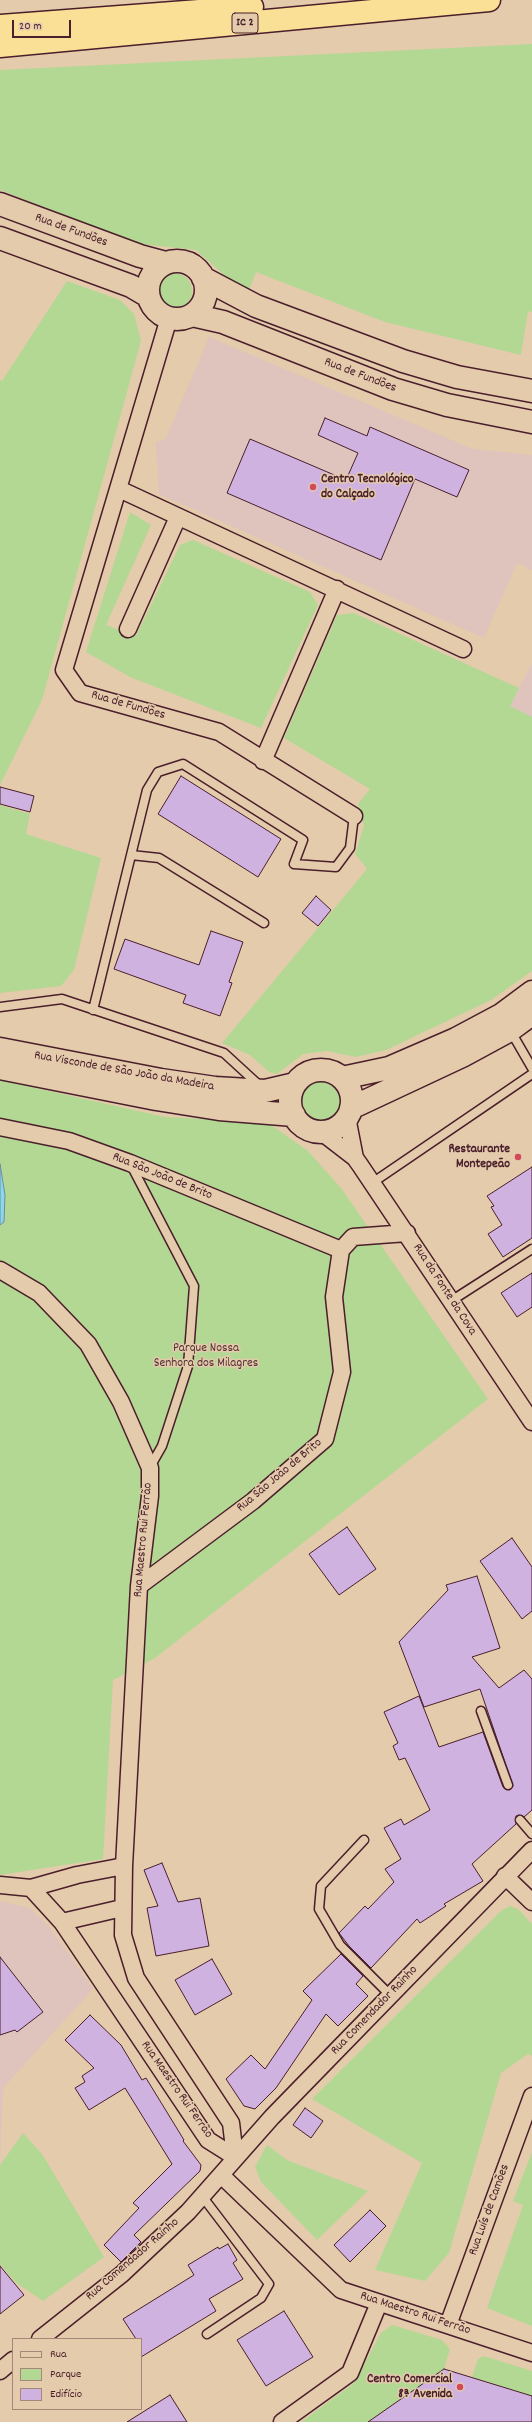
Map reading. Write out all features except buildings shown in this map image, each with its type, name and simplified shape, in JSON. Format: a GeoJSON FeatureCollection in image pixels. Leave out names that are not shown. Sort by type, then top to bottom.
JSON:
{"type":"FeatureCollection","features":[{"type":"Feature","properties":{"kind":"highway","name":"IC 2"},"geometry":{"type":"LineString","coordinates":[[0,26],[331,0]]}},
{"type":"Feature","properties":{"kind":"highway","name":"IC 2"},"geometry":{"type":"LineString","coordinates":[[0,46],[489,0]]}},
{"type":"Feature","properties":{"kind":"main road","name":"Rua de Fundões"},"geometry":{"type":"LineString","coordinates":[[0,204],[140,256],[166,263],[184,261],[199,270],[204,278],[256,306],[396,358],[457,377],[532,391]]}},
{"type":"Feature","properties":{"kind":"main road"},"geometry":{"type":"LineString","coordinates":[[0,238],[131,286],[148,296],[156,310],[169,318]]}},
{"type":"Feature","properties":{"kind":"main road"},"geometry":{"type":"LineString","coordinates":[[148,296],[151,276],[157,268],[166,263]]}},
{"type":"Feature","properties":{"kind":"main road"},"geometry":{"type":"LineString","coordinates":[[192,315],[199,310],[206,294],[204,278]]}},
{"type":"Feature","properties":{"kind":"main road","name":"Rua de Fundões"},"geometry":{"type":"LineString","coordinates":[[169,318],[177,319],[192,315],[223,322],[393,389],[447,405],[532,422]]}},
{"type":"Feature","properties":{"kind":"main road"},"geometry":{"type":"LineString","coordinates":[[295,1084],[291,1094],[291,1104],[294,1115],[300,1123],[309,1129],[320,1132],[330,1130],[340,1125],[349,1113],[352,1097],[349,1087],[342,1078],[389,1068],[456,1039],[501,1016],[532,992]]}},
{"type":"Feature","properties":{"kind":"main road"},"geometry":{"type":"LineString","coordinates":[[349,1113],[462,1056],[510,1030],[532,1014]]}},
{"type":"Feature","properties":{"kind":"main road","name":"Rua Visconde de São João da Madeira"},"geometry":{"type":"LineString","coordinates":[[0,1050],[161,1080],[215,1088],[265,1091],[295,1084],[303,1076],[312,1071],[323,1070],[342,1078]]}},
{"type":"Feature","properties":{"kind":"main road","name":"Rua Visconde de São João da Madeira"},"geometry":{"type":"LineString","coordinates":[[0,1068],[156,1099],[219,1109],[294,1115]]}},
{"type":"Feature","properties":{"kind":"street","name":"Rua de Fundões"},"geometry":{"type":"LineString","coordinates":[[169,318],[64,670],[80,693],[219,732],[263,761],[354,816]]}},
{"type":"Feature","properties":{"kind":"street"},"geometry":{"type":"LineString","coordinates":[[119,489],[178,518],[336,589],[463,649]]}},
{"type":"Feature","properties":{"kind":"street"},"geometry":{"type":"LineString","coordinates":[[128,628],[178,518]]}},
{"type":"Feature","properties":{"kind":"street"},"geometry":{"type":"LineString","coordinates":[[263,761],[336,589]]}},
{"type":"Feature","properties":{"kind":"street","name":"Rua da Fonte da Cova"},"geometry":{"type":"LineString","coordinates":[[349,1113],[355,1158]]}},
{"type":"Feature","properties":{"kind":"street","name":"Rua São João de Brito"},"geometry":{"type":"LineString","coordinates":[[0,1127],[69,1141],[130,1163],[341,1250],[334,1297],[342,1372],[325,1439],[253,1501],[139,1586]]}},
{"type":"Feature","properties":{"kind":"street","name":"Rua da Fonte da Cova"},"geometry":{"type":"LineString","coordinates":[[320,1132],[355,1158],[407,1233],[532,1422]]}},
{"type":"Feature","properties":{"kind":"street"},"geometry":{"type":"LineString","coordinates":[[341,1250],[353,1236],[407,1233]]}},
{"type":"Feature","properties":{"kind":"street","name":"Rua Maestro Rui Ferrão"},"geometry":{"type":"LineString","coordinates":[[0,1270],[39,1293],[88,1344],[121,1402],[150,1468],[150,1496],[139,1586],[122,1908],[123,1936],[136,1978],[231,2123],[235,2157]]}},
{"type":"Feature","properties":{"kind":"street","name":"Rua Comendador Rainho"},"geometry":{"type":"LineString","coordinates":[[221,2175],[235,2157],[505,1876],[532,1850]]}},
{"type":"Feature","properties":{"kind":"street"},"geometry":{"type":"LineString","coordinates":[[0,1885],[31,1888],[77,1875],[124,1866]]}},
{"type":"Feature","properties":{"kind":"street"},"geometry":{"type":"LineString","coordinates":[[505,1876],[532,1902]]}},
{"type":"Feature","properties":{"kind":"street","name":"Rua Maestro Rui Ferrão"},"geometry":{"type":"LineString","coordinates":[[31,1888],[62,1922],[208,2140],[235,2157]]}},
{"type":"Feature","properties":{"kind":"street"},"geometry":{"type":"LineString","coordinates":[[62,1922],[122,1908]]}},
{"type":"Feature","properties":{"kind":"street","name":"Rua Luís de Camões"},"geometry":{"type":"LineString","coordinates":[[448,2325],[532,2096]]}},
{"type":"Feature","properties":{"kind":"street","name":"Rua Maestro Rui Ferrão"},"geometry":{"type":"LineString","coordinates":[[221,2175],[341,2290],[532,2353]]}},
{"type":"Feature","properties":{"kind":"street","name":"Rua Comendador Raínho"},"geometry":{"type":"LineString","coordinates":[[41,2338],[122,2274],[202,2196],[221,2175]]}},
{"type":"Feature","properties":{"kind":"street"},"geometry":{"type":"LineString","coordinates":[[282,2422],[350,2373],[379,2303]]}},
{"type":"Feature","properties":{"kind":"street"},"geometry":{"type":"LineString","coordinates":[[0,2371],[12,2361]]}},
{"type":"Feature","properties":{"kind":"lane"},"geometry":{"type":"LineString","coordinates":[[93,1010],[148,790],[158,772],[182,764],[303,840],[294,864],[336,867],[350,848],[354,816]]}},
{"type":"Feature","properties":{"kind":"lane"},"geometry":{"type":"LineString","coordinates":[[131,855],[159,858],[264,923]]}},
{"type":"Feature","properties":{"kind":"lane"},"geometry":{"type":"LineString","coordinates":[[0,1007],[62,999],[224,1053],[265,1091]]}},
{"type":"Feature","properties":{"kind":"lane"},"geometry":{"type":"LineString","coordinates":[[510,1030],[532,1068]]}},
{"type":"Feature","properties":{"kind":"lane"},"geometry":{"type":"LineString","coordinates":[[372,1183],[532,1074]]}},
{"type":"Feature","properties":{"kind":"lane"},"geometry":{"type":"LineString","coordinates":[[130,1163],[194,1286],[188,1366],[162,1446],[150,1468]]}},
{"type":"Feature","properties":{"kind":"lane"},"geometry":{"type":"LineString","coordinates":[[451,1301],[532,1249]]}},
{"type":"Feature","properties":{"kind":"lane"},"geometry":{"type":"LineString","coordinates":[[481,1711],[508,1785]]}},
{"type":"Feature","properties":{"kind":"lane"},"geometry":{"type":"LineString","coordinates":[[520,1820],[532,1834]]}},
{"type":"Feature","properties":{"kind":"lane"},"geometry":{"type":"LineString","coordinates":[[364,1840],[321,1886],[319,1909],[340,1945],[390,1996]]}},
{"type":"Feature","properties":{"kind":"lane"},"geometry":{"type":"LineString","coordinates":[[202,2196],[270,2284],[261,2298],[208,2334]]}},
{"type":"Feature","properties":{"kind":"shaded area","name":"Centro Tecnológico do Calçado"},"geometry":{"type":"Polygon","coordinates":[[[209,337],[473,449],[532,455],[532,570],[517,563],[484,638],[159,494],[156,442],[165,440],[209,337]]]}},
{"type":"Feature","properties":{"kind":"shaded area"},"geometry":{"type":"Polygon","coordinates":[[[532,663],[532,717],[510,706],[532,663]]]}},
{"type":"Feature","properties":{"kind":"shaded area"},"geometry":{"type":"Polygon","coordinates":[[[0,1901],[29,1908],[49,1926],[93,1989],[3,2088],[0,2165],[0,1901]]]}},
{"type":"Feature","properties":{"kind":"green space"},"geometry":{"type":"Polygon","coordinates":[[[532,44],[532,312],[528,311],[521,355],[385,322],[256,272],[249,290],[232,282],[196,250],[141,244],[0,190],[0,70],[532,44]]]}},
{"type":"Feature","properties":{"kind":"green space"},"geometry":{"type":"Polygon","coordinates":[[[174,273],[184,276],[189,281],[192,291],[189,301],[184,306],[174,309],[164,306],[159,301],[156,291],[159,281],[164,276],[174,273]]]}},
{"type":"Feature","properties":{"kind":"green space"},"geometry":{"type":"Polygon","coordinates":[[[67,281],[120,300],[134,314],[141,341],[42,700],[0,785],[0,380],[2,381],[67,281]]]}},
{"type":"Feature","properties":{"kind":"green space"},"geometry":{"type":"Polygon","coordinates":[[[130,512],[151,525],[106,625],[136,636],[180,545],[193,540],[310,592],[318,605],[261,728],[130,677],[86,652],[130,512]]]}},
{"type":"Feature","properties":{"kind":"green space"},"geometry":{"type":"Polygon","coordinates":[[[354,613],[519,688],[510,706],[532,717],[532,971],[491,1000],[386,1050],[356,1057],[327,1051],[303,1054],[277,1074],[269,1072],[250,1055],[222,1043],[367,869],[355,854],[364,826],[358,804],[370,789],[284,738],[337,615],[354,613]]]}},
{"type":"Feature","properties":{"kind":"green space"},"geometry":{"type":"Polygon","coordinates":[[[0,805],[30,814],[26,834],[101,858],[74,970],[61,986],[0,993],[0,805]]]}},
{"type":"Feature","properties":{"kind":"green space","name":"Parque Nossa Senhora dos Milagres"},"geometry":{"type":"Polygon","coordinates":[[[0,1080],[165,1117],[267,1122],[308,1151],[341,1188],[488,1399],[155,1658],[113,1680],[103,1859],[0,1875],[0,1080]]]}},
{"type":"Feature","properties":{"kind":"green space"},"geometry":{"type":"Polygon","coordinates":[[[317,1082],[325,1082],[335,1087],[339,1094],[339,1108],[335,1115],[325,1120],[317,1120],[307,1115],[305,1112],[302,1105],[302,1097],[307,1087],[310,1085],[317,1082]]]}},
{"type":"Feature","properties":{"kind":"green space"},"geometry":{"type":"Polygon","coordinates":[[[510,1906],[518,1909],[532,1924],[532,2056],[528,2054],[501,2073],[449,2253],[425,2281],[375,2270],[422,2163],[312,2099],[502,1910],[510,1906]]]}},
{"type":"Feature","properties":{"kind":"green space"},"geometry":{"type":"Polygon","coordinates":[[[23,2133],[42,2154],[104,2257],[43,2301],[15,2282],[0,2264],[0,2165],[23,2133]]]}},
{"type":"Feature","properties":{"kind":"green space"},"geometry":{"type":"Polygon","coordinates":[[[267,2145],[287,2160],[368,2191],[317,2240],[261,2182],[255,2167],[267,2145]]]}},
{"type":"Feature","properties":{"kind":"green space"},"geometry":{"type":"Polygon","coordinates":[[[532,2152],[532,2326],[487,2308],[523,2205],[513,2201],[532,2152]]]}},
{"type":"Feature","properties":{"kind":"green space"},"geometry":{"type":"Polygon","coordinates":[[[392,2325],[442,2340],[450,2349],[444,2369],[368,2422],[301,2422],[354,2383],[381,2333],[392,2325]]]}},
{"type":"Feature","properties":{"kind":"green space"},"geometry":{"type":"Polygon","coordinates":[[[484,2356],[532,2371],[532,2396],[472,2377],[478,2359],[484,2356]]]}},
{"type":"Feature","properties":{"kind":"water"},"geometry":{"type":"Polygon","coordinates":[[[0,1164],[5,1195],[4,1222],[0,1225],[0,1164]]]}},
{"type":"Feature","properties":{"kind":"place","name":"Centro Tecnológico do Calçado"},"geometry":{"type":"Point","coordinates":[313,487]}},
{"type":"Feature","properties":{"kind":"place","name":"Restaurante Montepeão"},"geometry":{"type":"Point","coordinates":[518,1157]}},
{"type":"Feature","properties":{"kind":"place","name":"Centro Comercial 8ª Avenida"},"geometry":{"type":"Point","coordinates":[460,2387]}}]}
